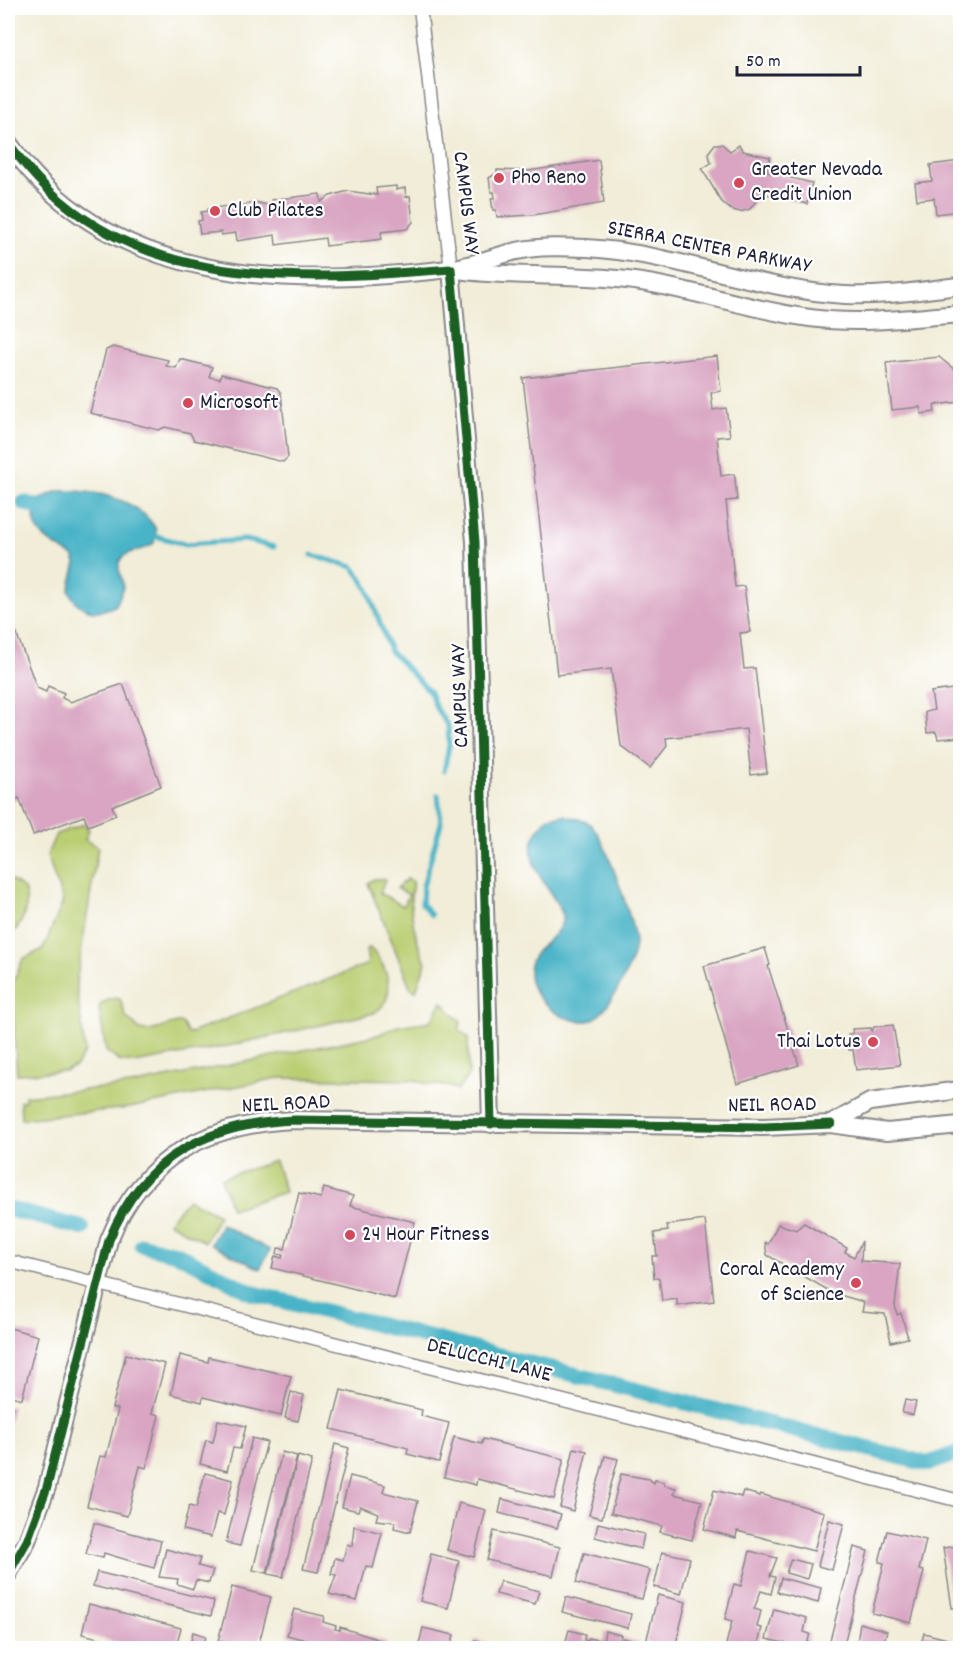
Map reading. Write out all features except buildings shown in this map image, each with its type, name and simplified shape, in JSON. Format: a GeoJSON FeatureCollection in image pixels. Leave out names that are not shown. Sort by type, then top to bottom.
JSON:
{"type":"FeatureCollection","features":[{"type":"Feature","properties":{"kind":"street","name":"CAMPUS WAY"},"geometry":{"type":"LineString","coordinates":[[420,8],[451,269],[476,543],[491,1124]]}},
{"type":"Feature","properties":{"kind":"street","name":"SIERRA CENTER PARKWAY"},"geometry":{"type":"LineString","coordinates":[[8,142],[29,168],[78,213],[114,236],[173,261],[227,272],[306,277],[367,276],[451,269],[518,251],[582,248],[611,249],[683,262],[760,281],[844,295],[876,295],[960,286]]}},
{"type":"Feature","properties":{"kind":"street","name":"SIERRA CENTER PARKWAY"},"geometry":{"type":"LineString","coordinates":[[451,269],[500,276],[547,274],[630,280],[789,314],[838,321],[888,321],[960,314]]}},
{"type":"Feature","properties":{"kind":"street","name":"NEIL ROAD"},"geometry":{"type":"LineString","coordinates":[[831,1125],[870,1102],[960,1090]]}},
{"type":"Feature","properties":{"kind":"street","name":"NEIL ROAD"},"geometry":{"type":"LineString","coordinates":[[8,1574],[27,1541],[47,1486],[109,1240],[135,1190],[177,1153],[197,1140],[241,1125],[295,1120],[793,1128],[831,1125],[887,1132],[960,1125]]}},
{"type":"Feature","properties":{"kind":"street","name":"DELUCCHI LANE"},"geometry":{"type":"LineString","coordinates":[[8,1261],[960,1501]]}},
{"type":"Feature","properties":{"kind":"green space"},"geometry":{"type":"Polygon","coordinates":[[[84,824],[89,830],[85,840],[98,847],[76,984],[85,1052],[76,1066],[65,1071],[17,1074],[11,987],[23,959],[43,949],[63,902],[47,855],[56,834],[84,824]]]}},
{"type":"Feature","properties":{"kind":"green space"},"geometry":{"type":"Polygon","coordinates":[[[8,878],[24,889],[26,909],[21,922],[8,937],[8,878]]]}},
{"type":"Feature","properties":{"kind":"green space"},"geometry":{"type":"Polygon","coordinates":[[[374,879],[386,879],[380,893],[403,906],[409,895],[397,888],[407,879],[413,882],[411,902],[413,923],[418,944],[426,962],[416,991],[411,989],[368,883],[374,879]]]}},
{"type":"Feature","properties":{"kind":"green space"},"geometry":{"type":"Polygon","coordinates":[[[370,948],[382,964],[388,981],[386,999],[374,1013],[228,1046],[134,1063],[119,1061],[106,1051],[99,1009],[101,1003],[114,998],[120,999],[126,1017],[140,1030],[146,1031],[182,1023],[188,1034],[368,964],[366,949],[370,948]]]}},
{"type":"Feature","properties":{"kind":"green space"},"geometry":{"type":"Polygon","coordinates":[[[442,1002],[461,1022],[459,1030],[468,1037],[469,1074],[458,1090],[449,1086],[427,1084],[415,1080],[278,1078],[129,1108],[21,1119],[20,1101],[25,1101],[25,1096],[131,1085],[378,1035],[398,1026],[431,1021],[442,1002]]]}},
{"type":"Feature","properties":{"kind":"green space"},"geometry":{"type":"Polygon","coordinates":[[[275,1161],[285,1192],[231,1209],[221,1178],[275,1161]]]}},
{"type":"Feature","properties":{"kind":"green space"},"geometry":{"type":"Polygon","coordinates":[[[188,1199],[219,1215],[205,1242],[168,1222],[188,1199]]]}},
{"type":"Feature","properties":{"kind":"water"},"geometry":{"type":"Polygon","coordinates":[[[57,491],[84,492],[112,497],[137,509],[156,529],[154,543],[121,559],[119,566],[123,589],[116,605],[102,610],[89,610],[77,604],[69,591],[76,563],[74,557],[43,536],[35,522],[36,501],[57,491]]]}},
{"type":"Feature","properties":{"kind":"water"},"geometry":{"type":"Polygon","coordinates":[[[564,815],[587,822],[596,831],[618,880],[635,943],[631,961],[616,992],[598,1016],[586,1021],[572,1020],[553,1011],[537,995],[529,976],[531,962],[540,948],[557,931],[563,915],[535,866],[532,843],[549,817],[564,815]]]}},
{"type":"Feature","properties":{"kind":"water"},"geometry":{"type":"Polygon","coordinates":[[[221,1224],[270,1250],[260,1269],[211,1244],[221,1224]]]}},
{"type":"Feature","properties":{"kind":"waterway"},"geometry":{"type":"LineString","coordinates":[[24,503],[35,506]]}},
{"type":"Feature","properties":{"kind":"waterway"},"geometry":{"type":"LineString","coordinates":[[155,536],[185,544],[246,540],[274,547]]}},
{"type":"Feature","properties":{"kind":"waterway"},"geometry":{"type":"LineString","coordinates":[[312,555],[353,567],[360,576],[368,590],[390,651],[430,692],[436,708],[448,726],[449,746],[444,771]]}},
{"type":"Feature","properties":{"kind":"waterway"},"geometry":{"type":"LineString","coordinates":[[431,915],[422,904],[423,886],[441,823],[438,795]]}},
{"type":"Feature","properties":{"kind":"waterway"},"geometry":{"type":"LineString","coordinates":[[8,1209],[82,1228]]}},
{"type":"Feature","properties":{"kind":"waterway"},"geometry":{"type":"LineString","coordinates":[[142,1245],[178,1254],[252,1293],[928,1464],[960,1452]]}},
{"type":"Feature","properties":{"kind":"cycle path"},"geometry":{"type":"LineString","coordinates":[[8,142],[50,191],[98,227],[151,252],[208,267],[267,274],[328,276],[451,269],[475,542],[491,1124]]}},
{"type":"Feature","properties":{"kind":"cycle path"},"geometry":{"type":"LineString","coordinates":[[8,1574],[27,1541],[47,1487],[109,1240],[123,1211],[140,1186],[160,1166],[182,1150],[206,1138],[234,1129],[295,1120],[764,1127],[831,1124]]}},
{"type":"Feature","properties":{"kind":"place","name":"Pho Reno"},"geometry":{"type":"Point","coordinates":[499,178]}},
{"type":"Feature","properties":{"kind":"place","name":"Greater Nevada Credit Union"},"geometry":{"type":"Point","coordinates":[739,183]}},
{"type":"Feature","properties":{"kind":"place","name":"Club Pilates"},"geometry":{"type":"Point","coordinates":[215,211]}},
{"type":"Feature","properties":{"kind":"place","name":"Microsoft"},"geometry":{"type":"Point","coordinates":[188,403]}},
{"type":"Feature","properties":{"kind":"place","name":"Thai Lotus"},"geometry":{"type":"Point","coordinates":[873,1042]}},
{"type":"Feature","properties":{"kind":"place","name":"24 Hour Fitness"},"geometry":{"type":"Point","coordinates":[350,1235]}},
{"type":"Feature","properties":{"kind":"place","name":"Coral Academy of Science"},"geometry":{"type":"Point","coordinates":[856,1283]}}]}
